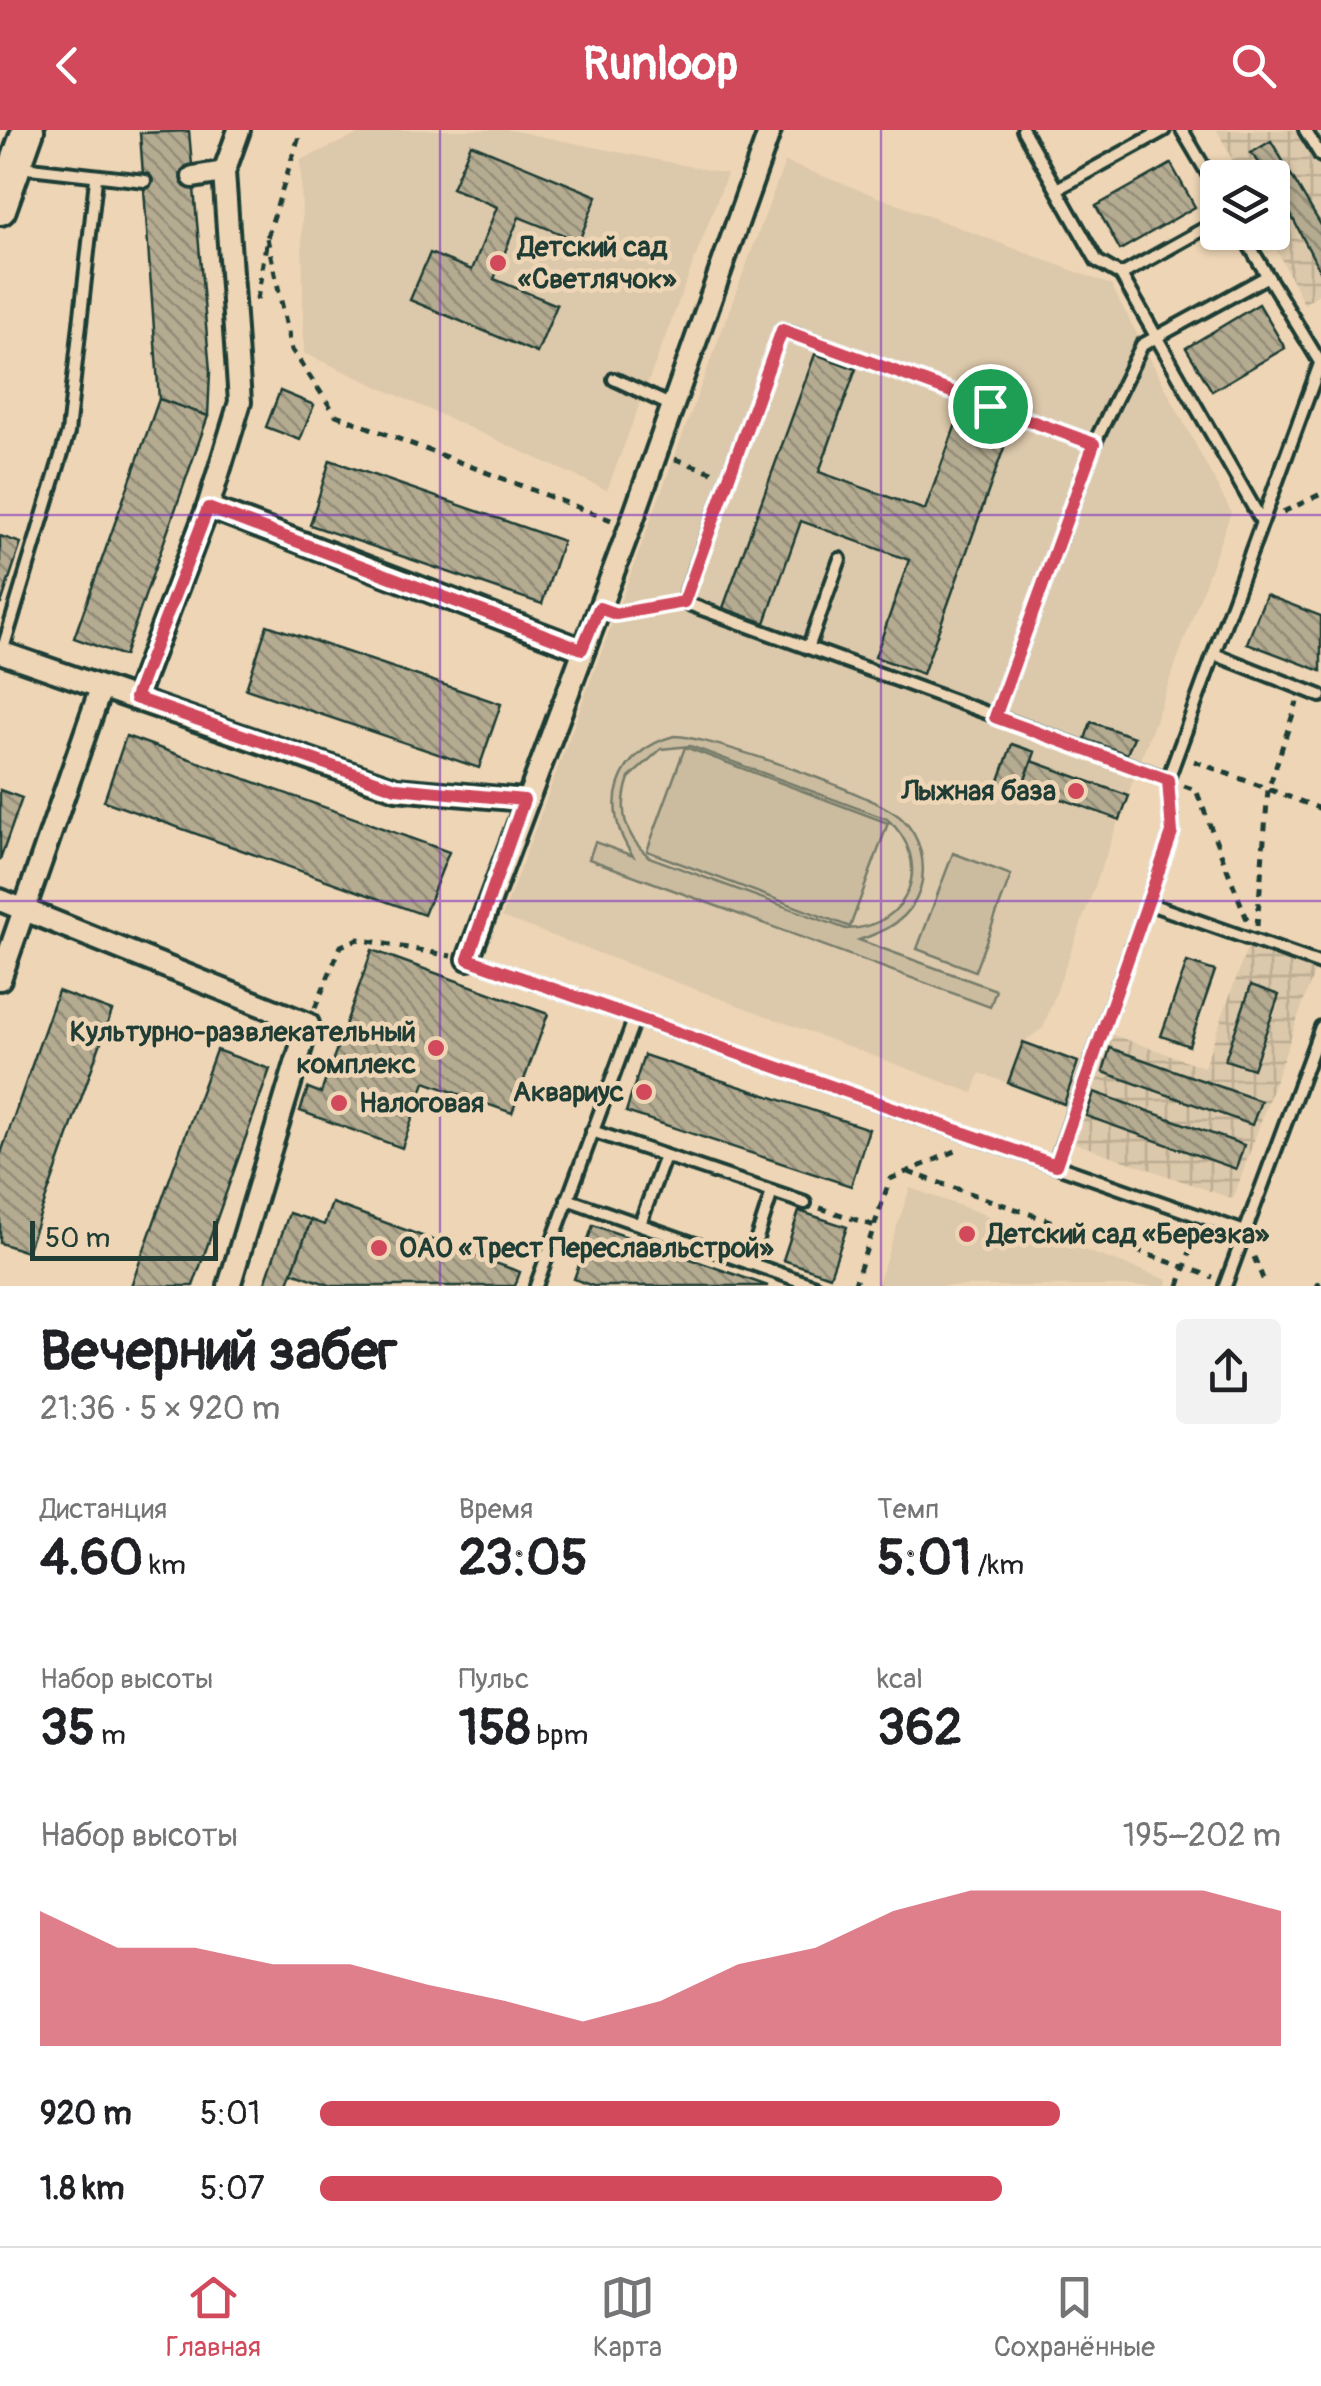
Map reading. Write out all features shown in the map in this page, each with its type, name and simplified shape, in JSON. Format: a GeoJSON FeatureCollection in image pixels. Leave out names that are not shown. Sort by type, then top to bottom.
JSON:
{"type":"FeatureCollection","features":[{"type":"Feature","properties":{"kind":"main road"},"geometry":{"type":"LineString","coordinates":[[0,209],[28,130]]}},
{"type":"Feature","properties":{"kind":"street"},"geometry":{"type":"LineString","coordinates":[[135,698],[208,508],[240,402],[224,172],[239,130]]}},
{"type":"Feature","properties":{"kind":"street"},"geometry":{"type":"LineString","coordinates":[[468,959],[524,800],[658,452],[770,130]]}},
{"type":"Feature","properties":{"kind":"street"},"geometry":{"type":"LineString","coordinates":[[193,177],[224,172]]}},
{"type":"Feature","properties":{"kind":"street"},"geometry":{"type":"LineString","coordinates":[[208,508],[582,649]]}},
{"type":"Feature","properties":{"kind":"street"},"geometry":{"type":"LineString","coordinates":[[1,653],[396,788],[524,800]]}},
{"type":"Feature","properties":{"kind":"street"},"geometry":{"type":"LineString","coordinates":[[2,969],[101,688]]}},
{"type":"Feature","properties":{"kind":"street"},"geometry":{"type":"LineString","coordinates":[[0,900],[308,1024],[229,1286]]}},
{"type":"Feature","properties":{"kind":"lane"},"geometry":{"type":"LineString","coordinates":[[1024,130],[1097,261],[1121,275],[1262,522]]}},
{"type":"Feature","properties":{"kind":"lane"},"geometry":{"type":"LineString","coordinates":[[1057,190],[1164,130]]}},
{"type":"Feature","properties":{"kind":"lane"},"geometry":{"type":"LineString","coordinates":[[1182,130],[1200,160]]}},
{"type":"Feature","properties":{"kind":"lane"},"geometry":{"type":"LineString","coordinates":[[1305,130],[1321,156]]}},
{"type":"Feature","properties":{"kind":"lane"},"geometry":{"type":"LineString","coordinates":[[15,166],[96,179],[144,181]]}},
{"type":"Feature","properties":{"kind":"lane"},"geometry":{"type":"LineString","coordinates":[[1,653],[68,433],[96,179]]}},
{"type":"Feature","properties":{"kind":"lane"},"geometry":{"type":"LineString","coordinates":[[1121,275],[1200,231]]}},
{"type":"Feature","properties":{"kind":"lane"},"geometry":{"type":"LineString","coordinates":[[1056,1165],[1172,833],[1168,780],[1321,363],[1251,250]]}},
{"type":"Feature","properties":{"kind":"lane"},"geometry":{"type":"LineString","coordinates":[[995,717],[1094,444],[1142,344],[1266,277]]}},
{"type":"Feature","properties":{"kind":"lane"},"geometry":{"type":"LineString","coordinates":[[1094,444],[782,330],[684,602],[1168,780]]}},
{"type":"Feature","properties":{"kind":"lane"},"geometry":{"type":"LineString","coordinates":[[614,379],[672,406]]}},
{"type":"Feature","properties":{"kind":"lane"},"geometry":{"type":"LineString","coordinates":[[808,648],[840,559]]}},
{"type":"Feature","properties":{"kind":"lane"},"geometry":{"type":"LineString","coordinates":[[1214,654],[1321,696]]}},
{"type":"Feature","properties":{"kind":"lane"},"geometry":{"type":"LineString","coordinates":[[1147,903],[1321,964]]}},
{"type":"Feature","properties":{"kind":"lane"},"geometry":{"type":"LineString","coordinates":[[468,959],[1242,1231]]}},
{"type":"Feature","properties":{"kind":"lane"},"geometry":{"type":"LineString","coordinates":[[536,1286],[635,1018]]}},
{"type":"Feature","properties":{"kind":"lane"},"geometry":{"type":"LineString","coordinates":[[1226,1283],[1242,1231],[1321,1027]]}},
{"type":"Feature","properties":{"kind":"lane"},"geometry":{"type":"LineString","coordinates":[[592,1131],[805,1202]]}},
{"type":"Feature","properties":{"kind":"lane"},"geometry":{"type":"LineString","coordinates":[[640,1224],[665,1156]]}},
{"type":"Feature","properties":{"kind":"lane"},"geometry":{"type":"LineString","coordinates":[[748,1262],[772,1192]]}},
{"type":"Feature","properties":{"kind":"lane"},"geometry":{"type":"LineString","coordinates":[[568,1199],[815,1286]]}},
{"type":"Feature","properties":{"kind":"path"},"geometry":{"type":"LineString","coordinates":[[301,130],[267,238],[292,350],[336,414],[630,528]]}},
{"type":"Feature","properties":{"kind":"path"},"geometry":{"type":"LineString","coordinates":[[658,452],[728,478]]}},
{"type":"Feature","properties":{"kind":"path"},"geometry":{"type":"LineString","coordinates":[[1262,522],[1321,494]]}},
{"type":"Feature","properties":{"kind":"path"},"geometry":{"type":"LineString","coordinates":[[599,608],[616,614],[684,602]]}},
{"type":"Feature","properties":{"kind":"path"},"geometry":{"type":"LineString","coordinates":[[1256,941],[1268,790],[1302,689]]}},
{"type":"Feature","properties":{"kind":"path"},"geometry":{"type":"LineString","coordinates":[[1177,755],[1321,809]]}},
{"type":"Feature","properties":{"kind":"path"},"geometry":{"type":"LineString","coordinates":[[1168,780],[1196,790],[1256,941]]}},
{"type":"Feature","properties":{"kind":"path"},"geometry":{"type":"LineString","coordinates":[[308,1024],[340,946],[358,939],[468,959]]}},
{"type":"Feature","properties":{"kind":"path"},"geometry":{"type":"LineString","coordinates":[[854,1286],[890,1179],[981,1139]]}},
{"type":"Feature","properties":{"kind":"path"},"geometry":{"type":"LineString","coordinates":[[908,1172],[1226,1283]]}},
{"type":"Feature","properties":{"kind":"path"},"geometry":{"type":"LineString","coordinates":[[805,1202],[874,1226]]}},
{"type":"Feature","properties":{"kind":"path"},"geometry":{"type":"LineString","coordinates":[[1179,1286],[1201,1216]]}},
{"type":"Feature","properties":{"kind":"shaded area","name":"Детский сад «Светлячок»"},"geometry":{"type":"Polygon","coordinates":[[[368,130],[509,130],[727,174],[607,490],[304,353],[301,160],[368,130]]]}},
{"type":"Feature","properties":{"kind":"shaded area"},"geometry":{"type":"Polygon","coordinates":[[[1217,130],[1321,130],[1321,292],[1304,304],[1277,250],[1290,250],[1290,160],[1232,160],[1217,130]]]}},
{"type":"Feature","properties":{"kind":"shaded area"},"geometry":{"type":"Polygon","coordinates":[[[785,162],[1111,285],[1231,512],[1043,1028],[1023,1042],[1008,1083],[980,1073],[973,1093],[502,917],[785,162]]]}},
{"type":"Feature","properties":{"kind":"shaded area"},"geometry":{"type":"Polygon","coordinates":[[[674,736],[755,756],[829,782],[902,819],[921,852],[920,890],[910,909],[896,923],[859,940],[996,990],[990,1007],[589,859],[595,842],[633,856],[623,838],[615,801],[626,768],[654,744],[674,736]],[[690,746],[661,749],[629,778],[624,801],[629,831],[649,857],[846,929],[886,918],[909,889],[910,853],[902,835],[887,819],[690,746]]]}},
{"type":"Feature","properties":{"kind":"shaded area"},"geometry":{"type":"Polygon","coordinates":[[[685,747],[888,823],[850,927],[647,851],[685,747]]]}},
{"type":"Feature","properties":{"kind":"shaded area"},"geometry":{"type":"Polygon","coordinates":[[[953,853],[1011,875],[975,971],[917,949],[953,853]]]}},
{"type":"Feature","properties":{"kind":"shaded area"},"geometry":{"type":"Polygon","coordinates":[[[1249,943],[1316,967],[1233,1199],[1075,1143],[1113,1035],[1204,1067],[1249,943]]]}},
{"type":"Feature","properties":{"kind":"shaded area","name":"Детский сад «Березка»"},"geometry":{"type":"Polygon","coordinates":[[[910,1188],[1168,1280],[1166,1286],[877,1286],[910,1188]]]}},
{"type":"Feature","properties":{"kind":"building"},"geometry":{"type":"Polygon","coordinates":[[[189,131],[210,371],[208,416],[159,399],[140,133],[189,131]]]}},
{"type":"Feature","properties":{"kind":"building"},"geometry":{"type":"Polygon","coordinates":[[[1271,141],[1282,160],[1257,160],[1251,153],[1271,141]]]}},
{"type":"Feature","properties":{"kind":"building"},"geometry":{"type":"Polygon","coordinates":[[[471,144],[597,196],[579,241],[519,217],[494,279],[557,305],[537,353],[410,300],[430,253],[472,270],[497,207],[452,188],[471,144]]]}},
{"type":"Feature","properties":{"kind":"building"},"geometry":{"type":"Polygon","coordinates":[[[1171,164],[1195,207],[1120,250],[1096,206],[1171,164]]]}},
{"type":"Feature","properties":{"kind":"building"},"geometry":{"type":"Polygon","coordinates":[[[1290,173],[1321,225],[1321,273],[1290,213],[1290,173]]]}},
{"type":"Feature","properties":{"kind":"building"},"geometry":{"type":"Polygon","coordinates":[[[1259,304],[1285,348],[1212,391],[1186,348],[1259,304]]]}},
{"type":"Feature","properties":{"kind":"building"},"geometry":{"type":"Polygon","coordinates":[[[815,354],[856,369],[819,472],[925,510],[961,410],[1011,428],[923,674],[875,657],[909,560],[801,521],[765,623],[723,608],[815,354]]]}},
{"type":"Feature","properties":{"kind":"building"},"geometry":{"type":"Polygon","coordinates":[[[280,391],[314,405],[300,440],[266,427],[280,391]]]}},
{"type":"Feature","properties":{"kind":"building"},"geometry":{"type":"Polygon","coordinates":[[[159,399],[208,416],[124,656],[74,638],[159,399]]]}},
{"type":"Feature","properties":{"kind":"building"},"geometry":{"type":"Polygon","coordinates":[[[330,460],[563,541],[542,604],[310,525],[330,460]]]}},
{"type":"Feature","properties":{"kind":"building"},"geometry":{"type":"Polygon","coordinates":[[[0,536],[21,543],[1,604],[0,604],[0,536]]]}},
{"type":"Feature","properties":{"kind":"building"},"geometry":{"type":"Polygon","coordinates":[[[1266,595],[1321,616],[1321,671],[1247,643],[1266,595]]]}},
{"type":"Feature","properties":{"kind":"building"},"geometry":{"type":"Polygon","coordinates":[[[267,625],[501,704],[479,768],[246,689],[267,625]]]}},
{"type":"Feature","properties":{"kind":"building"},"geometry":{"type":"Polygon","coordinates":[[[1091,722],[1134,737],[1127,754],[1085,739],[1091,722]]]}},
{"type":"Feature","properties":{"kind":"building"},"geometry":{"type":"Polygon","coordinates":[[[126,736],[449,852],[424,915],[104,801],[126,736]]]}},
{"type":"Feature","properties":{"kind":"building"},"geometry":{"type":"Polygon","coordinates":[[[1012,744],[1035,752],[1020,794],[997,786],[1012,744]]]}},
{"type":"Feature","properties":{"kind":"building","name":"Лыжная база"},"geometry":{"type":"Polygon","coordinates":[[[1032,761],[1129,796],[1120,820],[1023,785],[1032,761]]]}},
{"type":"Feature","properties":{"kind":"building"},"geometry":{"type":"Polygon","coordinates":[[[0,790],[22,798],[0,860],[0,790]]]}},
{"type":"Feature","properties":{"kind":"building","name":"Культурно-развлекательный комплекс"},"geometry":{"type":"Polygon","coordinates":[[[372,950],[548,1014],[512,1113],[425,1082],[402,1148],[300,1111],[308,1088],[321,1093],[372,950]]]}},
{"type":"Feature","properties":{"kind":"building"},"geometry":{"type":"Polygon","coordinates":[[[1187,962],[1215,971],[1189,1046],[1161,1036],[1187,962]]]}},
{"type":"Feature","properties":{"kind":"building"},"geometry":{"type":"Polygon","coordinates":[[[1251,985],[1279,995],[1253,1069],[1225,1060],[1251,985]]]}},
{"type":"Feature","properties":{"kind":"building"},"geometry":{"type":"Polygon","coordinates":[[[58,991],[112,1011],[27,1252],[0,1243],[0,1156],[58,991]]]}},
{"type":"Feature","properties":{"kind":"building"},"geometry":{"type":"Polygon","coordinates":[[[1023,1042],[1078,1062],[1064,1104],[1008,1083],[1023,1042]]]}},
{"type":"Feature","properties":{"kind":"building"},"geometry":{"type":"Polygon","coordinates":[[[1110,1048],[1261,1101],[1252,1125],[1103,1072],[1110,1048]]]}},
{"type":"Feature","properties":{"kind":"building"},"geometry":{"type":"Polygon","coordinates":[[[216,1050],[270,1069],[193,1286],[131,1286],[216,1050]]]}},
{"type":"Feature","properties":{"kind":"building"},"geometry":{"type":"Polygon","coordinates":[[[644,1055],[869,1129],[851,1186],[626,1112],[644,1055]]]}},
{"type":"Feature","properties":{"kind":"building"},"geometry":{"type":"Polygon","coordinates":[[[1094,1092],[1244,1145],[1236,1169],[1086,1116],[1094,1092]]]}},
{"type":"Feature","properties":{"kind":"building","name":"ОАО «Трест Переславльстрой»"},"geometry":{"type":"Polygon","coordinates":[[[332,1203],[520,1272],[515,1286],[332,1286],[292,1272],[311,1220],[324,1225],[332,1203]]]}},
{"type":"Feature","properties":{"kind":"building"},"geometry":{"type":"Polygon","coordinates":[[[799,1211],[847,1227],[830,1276],[783,1260],[799,1211]]]}},
{"type":"Feature","properties":{"kind":"building"},"geometry":{"type":"Polygon","coordinates":[[[289,1213],[311,1220],[287,1286],[264,1286],[289,1213]]]}},
{"type":"Feature","properties":{"kind":"building"},"geometry":{"type":"Polygon","coordinates":[[[593,1225],[768,1286],[593,1286],[574,1279],[593,1225]]]}},
{"type":"Feature","properties":{"kind":"place","name":"Детский сад «Светлячок»"},"geometry":{"type":"Point","coordinates":[498,263]}},
{"type":"Feature","properties":{"kind":"place","name":"Лыжная база"},"geometry":{"type":"Point","coordinates":[1076,791]}},
{"type":"Feature","properties":{"kind":"place","name":"Культурно-развлекательный комплекс"},"geometry":{"type":"Point","coordinates":[436,1048]}},
{"type":"Feature","properties":{"kind":"place","name":"Аквариус"},"geometry":{"type":"Point","coordinates":[644,1092]}},
{"type":"Feature","properties":{"kind":"place","name":"Налоговая"},"geometry":{"type":"Point","coordinates":[339,1103]}},
{"type":"Feature","properties":{"kind":"place","name":"Детский сад «Березка»"},"geometry":{"type":"Point","coordinates":[967,1234]}},
{"type":"Feature","properties":{"kind":"place","name":"ОАО «Трест Переславльстрой»"},"geometry":{"type":"Point","coordinates":[379,1248]}},
{"type":"Feature","properties":{"kind":"route"},"geometry":{"type":"LineString","coordinates":[[782,330],[990,406],[1094,444],[995,717],[1168,780],[1172,833],[1056,1165],[468,959],[524,800],[396,788],[135,698],[208,508],[582,649],[599,608],[616,614],[684,602],[782,330]]}}]}
